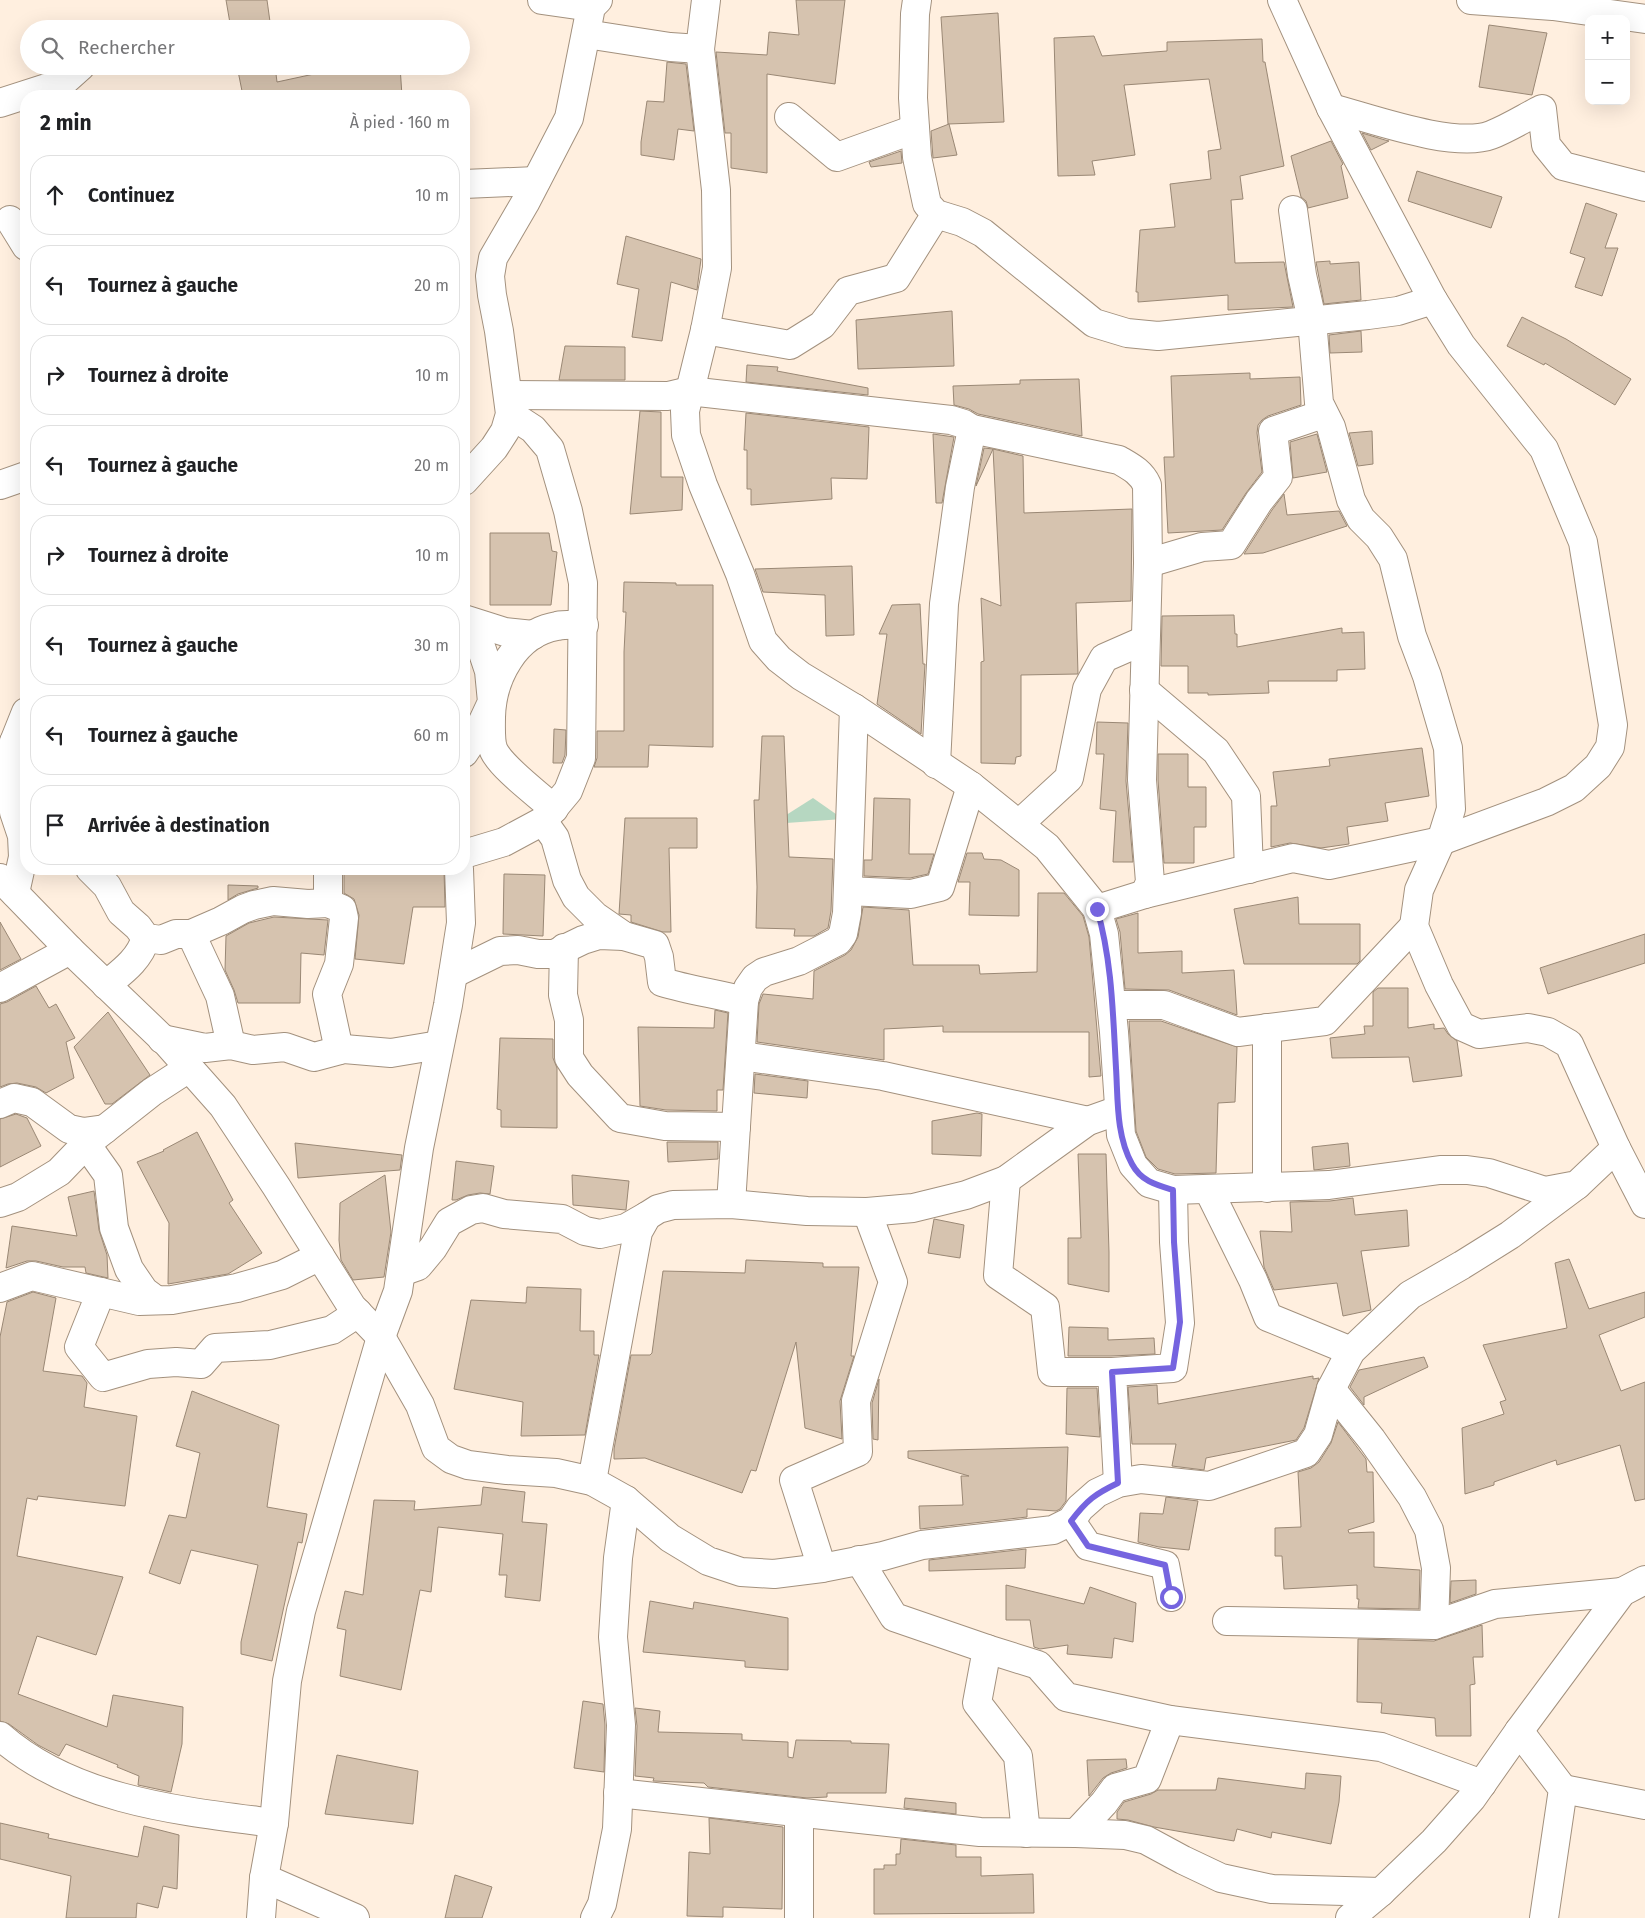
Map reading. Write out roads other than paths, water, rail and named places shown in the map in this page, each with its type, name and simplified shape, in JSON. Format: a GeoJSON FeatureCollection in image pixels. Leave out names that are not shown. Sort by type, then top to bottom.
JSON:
{"type":"FeatureCollection","features":[{"type":"Feature","properties":{"kind":"street"},"geometry":{"type":"LineString","coordinates":[[470,474],[505,431],[509,404],[490,276],[493,258],[569,118],[586,34],[595,4],[542,0]]}},
{"type":"Feature","properties":{"kind":"street"},"geometry":{"type":"LineString","coordinates":[[706,0],[700,49],[716,190],[717,268],[705,330],[685,410],[686,435],[703,485],[740,574],[762,640],[779,659],[801,676],[854,708],[971,786],[1047,847],[1097,909],[1104,934],[1112,1005],[1121,1136],[1133,1166],[1148,1183],[1173,1190],[1329,1185],[1440,1170],[1467,1170],[1489,1174],[1545,1191],[1577,1184]]}},
{"type":"Feature","properties":{"kind":"street"},"geometry":{"type":"LineString","coordinates":[[917,0],[914,14],[913,89],[917,157],[927,204],[936,214],[962,222],[983,233],[1094,323],[1119,330],[1158,336],[1398,310],[1432,300]]}},
{"type":"Feature","properties":{"kind":"street"},"geometry":{"type":"LineString","coordinates":[[1097,909],[1146,894],[1293,858],[1329,865],[1441,841],[1546,802],[1574,788],[1598,766],[1610,747],[1613,725],[1583,542],[1544,448],[1462,345],[1432,300],[1331,108],[1282,0]]}},
{"type":"Feature","properties":{"kind":"street"},"geometry":{"type":"LineString","coordinates":[[1471,0],[1553,6],[1645,18]]}},
{"type":"Feature","properties":{"kind":"street"},"geometry":{"type":"LineString","coordinates":[[586,34],[670,47],[700,49]]}},
{"type":"Feature","properties":{"kind":"street"},"geometry":{"type":"LineString","coordinates":[[39,90],[62,83],[71,75]]}},
{"type":"Feature","properties":{"kind":"street"},"geometry":{"type":"LineString","coordinates":[[0,102],[20,96]]}},
{"type":"Feature","properties":{"kind":"street"},"geometry":{"type":"LineString","coordinates":[[1331,108],[1427,133],[1469,139],[1490,135],[1542,109],[1546,145],[1563,166],[1645,187]]}},
{"type":"Feature","properties":{"kind":"street"},"geometry":{"type":"LineString","coordinates":[[789,117],[837,157],[915,129]]}},
{"type":"Feature","properties":{"kind":"street"},"geometry":{"type":"LineString","coordinates":[[470,184],[536,180]]}},
{"type":"Feature","properties":{"kind":"street"},"geometry":{"type":"LineString","coordinates":[[1293,210],[1302,275],[1312,320],[1319,402],[1323,414],[1331,427],[1351,500],[1361,519],[1379,537],[1393,559],[1412,636],[1427,676],[1448,748],[1451,808],[1441,841],[1419,890],[1414,926],[1439,985],[1461,1026],[1479,1034],[1528,1028],[1548,1032],[1570,1044],[1616,1148],[1645,1204]]}},
{"type":"Feature","properties":{"kind":"street"},"geometry":{"type":"LineString","coordinates":[[705,330],[790,345],[822,325],[848,291],[896,278],[936,214]]}},
{"type":"Feature","properties":{"kind":"street"},"geometry":{"type":"LineString","coordinates":[[12,220],[20,235]]}},
{"type":"Feature","properties":{"kind":"street"},"geometry":{"type":"LineString","coordinates":[[509,404],[668,396],[689,392],[951,420],[972,429],[1119,460],[1138,471],[1144,477],[1147,485],[1148,563],[1142,780],[1150,882],[1146,894]]}},
{"type":"Feature","properties":{"kind":"street"},"geometry":{"type":"LineString","coordinates":[[470,852],[504,842],[548,815],[568,791],[581,758],[583,583],[566,502],[550,449],[509,404]]}},
{"type":"Feature","properties":{"kind":"street"},"geometry":{"type":"LineString","coordinates":[[1148,563],[1202,547],[1230,546],[1259,501],[1278,477],[1273,431],[1323,414]]}},
{"type":"Feature","properties":{"kind":"street"},"geometry":{"type":"LineString","coordinates":[[936,764],[944,604],[960,486],[972,429]]}},
{"type":"Feature","properties":{"kind":"street"},"geometry":{"type":"LineString","coordinates":[[0,485],[20,478]]}},
{"type":"Feature","properties":{"kind":"street"},"geometry":{"type":"LineString","coordinates":[[470,622],[505,632],[533,635]]}},
{"type":"Feature","properties":{"kind":"street"},"geometry":{"type":"LineString","coordinates":[[470,744],[478,732],[492,702],[503,668],[514,651],[533,635],[556,626],[584,624]]}},
{"type":"Feature","properties":{"kind":"street"},"geometry":{"type":"LineString","coordinates":[[470,628],[479,641],[489,670],[493,750],[548,815],[566,880],[576,898],[595,916],[624,936]]}},
{"type":"Feature","properties":{"kind":"street"},"geometry":{"type":"LineString","coordinates":[[1019,824],[1070,778],[1087,689],[1104,658],[1145,640]]}},
{"type":"Feature","properties":{"kind":"street"},"geometry":{"type":"LineString","coordinates":[[1144,690],[1216,751],[1246,796],[1249,869]]}},
{"type":"Feature","properties":{"kind":"street"},"geometry":{"type":"LineString","coordinates":[[731,1204],[744,1000],[748,988],[755,978],[764,972],[799,961],[838,941],[843,934],[847,913],[854,708]]}},
{"type":"Feature","properties":{"kind":"street"},"geometry":{"type":"LineString","coordinates":[[20,724],[7,750],[14,812],[20,830]]}},
{"type":"Feature","properties":{"kind":"street"},"geometry":{"type":"LineString","coordinates":[[7,750],[20,766]]}},
{"type":"Feature","properties":{"kind":"street"},"geometry":{"type":"LineString","coordinates":[[848,891],[912,894],[940,887],[971,786]]}},
{"type":"Feature","properties":{"kind":"street"},"geometry":{"type":"LineString","coordinates":[[20,861],[7,885],[70,950],[162,1039],[223,1106],[352,1307],[381,1337],[420,1405],[436,1448],[451,1459],[468,1465],[556,1473],[592,1481],[626,1500],[670,1538],[708,1561],[741,1572],[774,1574],[822,1568],[922,1544],[1053,1530],[1071,1521],[1080,1508],[1097,1493],[1118,1483],[1141,1479],[1209,1486],[1306,1453],[1318,1435],[1331,1389],[1351,1351],[1410,1295],[1462,1266],[1510,1235],[1577,1184],[1616,1148]]}},
{"type":"Feature","properties":{"kind":"street"},"geometry":{"type":"LineString","coordinates":[[96,875],[107,886],[121,912],[138,927],[146,938],[161,940],[176,934],[191,934],[221,921],[243,908],[273,901],[308,904],[328,903],[342,908],[344,918],[339,964],[326,994],[339,1050]]}},
{"type":"Feature","properties":{"kind":"street"},"geometry":{"type":"LineString","coordinates":[[328,875],[328,903]]}},
{"type":"Feature","properties":{"kind":"street"},"geometry":{"type":"LineString","coordinates":[[261,1918],[264,1878],[274,1823],[287,1681],[301,1611],[381,1337],[398,1291],[419,1148],[461,923],[459,875]]}},
{"type":"Feature","properties":{"kind":"street"},"geometry":{"type":"LineString","coordinates":[[1112,1005],[1164,1005],[1238,1032],[1325,1021],[1414,926]]}},
{"type":"Feature","properties":{"kind":"street"},"geometry":{"type":"LineString","coordinates":[[191,934],[220,996],[231,1045]]}},
{"type":"Feature","properties":{"kind":"street"},"geometry":{"type":"LineString","coordinates":[[452,974],[500,952],[518,950],[538,954],[554,954],[564,948],[599,935],[624,936],[655,945],[659,957],[662,982],[682,988],[744,1000]]}},
{"type":"Feature","properties":{"kind":"street"},"geometry":{"type":"LineString","coordinates":[[106,985],[131,965],[142,951],[146,938]]}},
{"type":"Feature","properties":{"kind":"street"},"geometry":{"type":"LineString","coordinates":[[564,948],[563,995],[569,1020],[569,1058],[580,1075],[620,1118],[665,1126],[736,1128]]}},
{"type":"Feature","properties":{"kind":"street"},"geometry":{"type":"LineString","coordinates":[[0,988],[70,950]]}},
{"type":"Feature","properties":{"kind":"street"},"geometry":{"type":"LineString","coordinates":[[1267,1028],[1267,1188]]}},
{"type":"Feature","properties":{"kind":"street"},"geometry":{"type":"LineString","coordinates":[[162,1039],[205,1048],[231,1045],[253,1050],[285,1046],[314,1057],[344,1049],[391,1053],[439,1045]]}},
{"type":"Feature","properties":{"kind":"street"},"geometry":{"type":"LineString","coordinates":[[741,1056],[883,1076],[1088,1121]]}},
{"type":"Feature","properties":{"kind":"street"},"geometry":{"type":"LineString","coordinates":[[0,1204],[18,1197],[59,1172],[96,1136],[152,1092],[189,1068]]}},
{"type":"Feature","properties":{"kind":"street"},"geometry":{"type":"LineString","coordinates":[[0,1104],[14,1098],[32,1102],[69,1129],[96,1136]]}},
{"type":"Feature","properties":{"kind":"street"},"geometry":{"type":"LineString","coordinates":[[401,1272],[418,1266],[433,1248],[449,1222],[471,1210],[483,1208],[504,1214],[562,1220],[574,1227],[600,1234],[626,1228],[658,1209],[673,1205],[731,1204],[807,1212],[867,1212],[913,1208],[966,1195],[1006,1180],[1088,1121],[1119,1110]]}},
{"type":"Feature","properties":{"kind":"street"},"geometry":{"type":"LineString","coordinates":[[96,1136],[108,1175],[114,1228],[129,1268],[144,1291],[156,1300]]}},
{"type":"Feature","properties":{"kind":"street"},"geometry":{"type":"LineString","coordinates":[[1006,1180],[998,1275],[1045,1306],[1052,1372],[1112,1372],[1173,1368],[1180,1322],[1174,1242],[1173,1190]]}},
{"type":"Feature","properties":{"kind":"street"},"geometry":{"type":"LineString","coordinates":[[1208,1189],[1253,1280],[1268,1317],[1351,1351]]}},
{"type":"Feature","properties":{"kind":"street"},"geometry":{"type":"LineString","coordinates":[[822,1568],[794,1480],[858,1452],[856,1401],[893,1282],[867,1212]]}},
{"type":"Feature","properties":{"kind":"street"},"geometry":{"type":"LineString","coordinates":[[592,1481],[638,1232],[647,1216]]}},
{"type":"Feature","properties":{"kind":"street"},"geometry":{"type":"LineString","coordinates":[[0,1288],[32,1276],[139,1301],[172,1300],[237,1288],[282,1275],[320,1256]]}},
{"type":"Feature","properties":{"kind":"street"},"geometry":{"type":"LineString","coordinates":[[101,1292],[79,1347],[103,1377],[148,1364],[176,1362],[201,1364],[215,1348],[270,1345],[332,1330],[358,1313]]}},
{"type":"Feature","properties":{"kind":"street"},"geometry":{"type":"LineString","coordinates":[[1112,1372],[1118,1483]]}},
{"type":"Feature","properties":{"kind":"street"},"geometry":{"type":"LineString","coordinates":[[1331,1389],[1372,1440],[1412,1497],[1429,1530],[1436,1568],[1434,1625]]}},
{"type":"Feature","properties":{"kind":"street"},"geometry":{"type":"LineString","coordinates":[[595,1918],[602,1904],[617,1829],[621,1726],[613,1637],[618,1558],[626,1500]]}},
{"type":"Feature","properties":{"kind":"street"},"geometry":{"type":"LineString","coordinates":[[1071,1521],[1088,1546],[1165,1565],[1171,1597]]}},
{"type":"Feature","properties":{"kind":"street"},"geometry":{"type":"LineString","coordinates":[[859,1560],[894,1617],[1038,1665],[1066,1697],[1170,1720],[1381,1747],[1482,1784]]}},
{"type":"Feature","properties":{"kind":"street"},"geometry":{"type":"LineString","coordinates":[[1227,1621],[1434,1625],[1495,1604],[1633,1586]]}},
{"type":"Feature","properties":{"kind":"street"},"geometry":{"type":"LineString","coordinates":[[1350,1918],[1381,1892],[1434,1841],[1482,1784],[1519,1731],[1633,1586]]}},
{"type":"Feature","properties":{"kind":"street"},"geometry":{"type":"LineString","coordinates":[[988,1649],[977,1703],[1018,1756],[1026,1833]]}},
{"type":"Feature","properties":{"kind":"street"},"geometry":{"type":"LineString","coordinates":[[1076,1833],[1104,1803],[1115,1788],[1147,1779],[1170,1720]]}},
{"type":"Feature","properties":{"kind":"street"},"geometry":{"type":"LineString","coordinates":[[1519,1731],[1563,1789],[1645,1805]]}},
{"type":"Feature","properties":{"kind":"street"},"geometry":{"type":"LineString","coordinates":[[0,1736],[12,1746],[59,1775],[110,1794],[162,1806],[274,1823]]}},
{"type":"Feature","properties":{"kind":"street"},"geometry":{"type":"LineString","coordinates":[[1544,1918],[1563,1789]]}},
{"type":"Feature","properties":{"kind":"street"},"geometry":{"type":"LineString","coordinates":[[618,1793],[980,1832],[1125,1835],[1146,1840],[1221,1878],[1272,1889],[1381,1892]]}},
{"type":"Feature","properties":{"kind":"street"},"geometry":{"type":"LineString","coordinates":[[799,1813],[799,1918]]}},
{"type":"Feature","properties":{"kind":"street"},"geometry":{"type":"LineString","coordinates":[[264,1878],[355,1918]]}}]}
